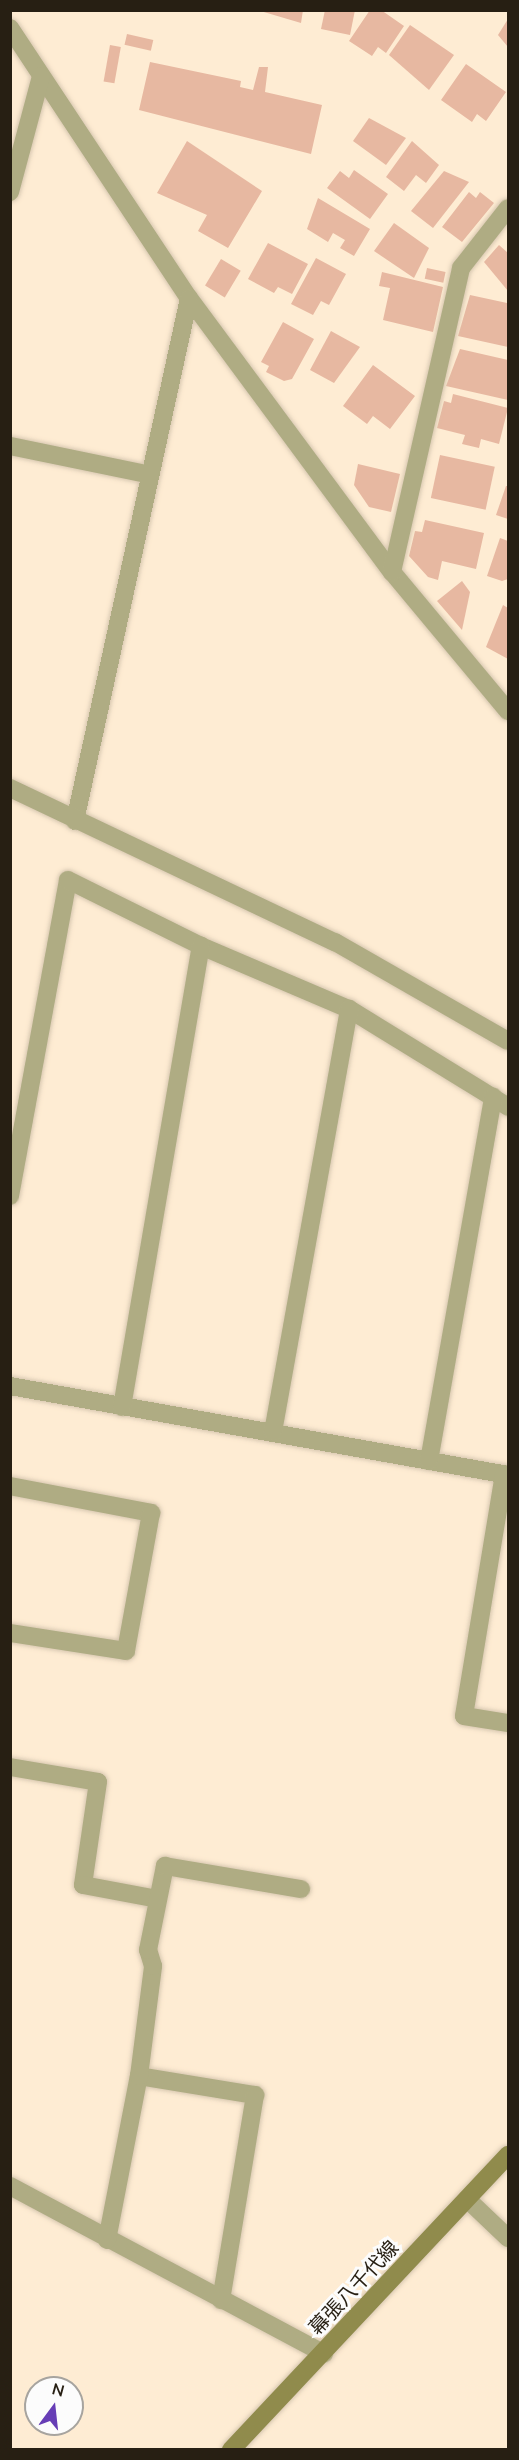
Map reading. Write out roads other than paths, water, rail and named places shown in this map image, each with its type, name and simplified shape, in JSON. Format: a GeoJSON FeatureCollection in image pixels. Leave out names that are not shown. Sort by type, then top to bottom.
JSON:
{"type":"FeatureCollection","features":[{"type":"Feature","properties":{"kind":"main road","name":"幕張八千代線"},"geometry":{"type":"LineString","coordinates":[[231,2450],[324,2354],[508,2155]]}},
{"type":"Feature","properties":{"kind":"street"},"geometry":{"type":"LineString","coordinates":[[10,28],[189,298],[392,572],[508,711]]}},
{"type":"Feature","properties":{"kind":"street"},"geometry":{"type":"LineString","coordinates":[[10,192],[41,76]]}},
{"type":"Feature","properties":{"kind":"street"},"geometry":{"type":"LineString","coordinates":[[392,572],[461,268],[508,208]]}},
{"type":"Feature","properties":{"kind":"street"},"geometry":{"type":"LineString","coordinates":[[75,821],[147,474],[189,298]]}},
{"type":"Feature","properties":{"kind":"street"},"geometry":{"type":"LineString","coordinates":[[10,446],[147,474]]}},
{"type":"Feature","properties":{"kind":"street"},"geometry":{"type":"LineString","coordinates":[[10,788],[75,821],[335,942],[508,1041]]}},
{"type":"Feature","properties":{"kind":"street"},"geometry":{"type":"LineString","coordinates":[[10,1196],[68,880],[201,946],[349,1009],[508,1107]]}},
{"type":"Feature","properties":{"kind":"street"},"geometry":{"type":"LineString","coordinates":[[122,1407],[201,946]]}},
{"type":"Feature","properties":{"kind":"street"},"geometry":{"type":"LineString","coordinates":[[273,1432],[349,1009]]}},
{"type":"Feature","properties":{"kind":"street"},"geometry":{"type":"LineString","coordinates":[[429,1461],[493,1097]]}},
{"type":"Feature","properties":{"kind":"street"},"geometry":{"type":"LineString","coordinates":[[10,1386],[506,1475],[464,1716],[508,1723]]}},
{"type":"Feature","properties":{"kind":"street"},"geometry":{"type":"LineString","coordinates":[[10,1486],[151,1513],[126,1651],[10,1633]]}},
{"type":"Feature","properties":{"kind":"street"},"geometry":{"type":"LineString","coordinates":[[10,1767],[98,1782],[83,1885],[158,1899]]}},
{"type":"Feature","properties":{"kind":"street"},"geometry":{"type":"LineString","coordinates":[[107,2240],[139,2076],[153,1966],[147,1950],[165,1866],[301,1889]]}},
{"type":"Feature","properties":{"kind":"street"},"geometry":{"type":"LineString","coordinates":[[139,2076],[255,2095],[221,2300]]}},
{"type":"Feature","properties":{"kind":"street"},"geometry":{"type":"LineString","coordinates":[[10,2186],[107,2240],[324,2354]]}},
{"type":"Feature","properties":{"kind":"street"},"geometry":{"type":"LineString","coordinates":[[467,2199],[508,2238]]}}]}
